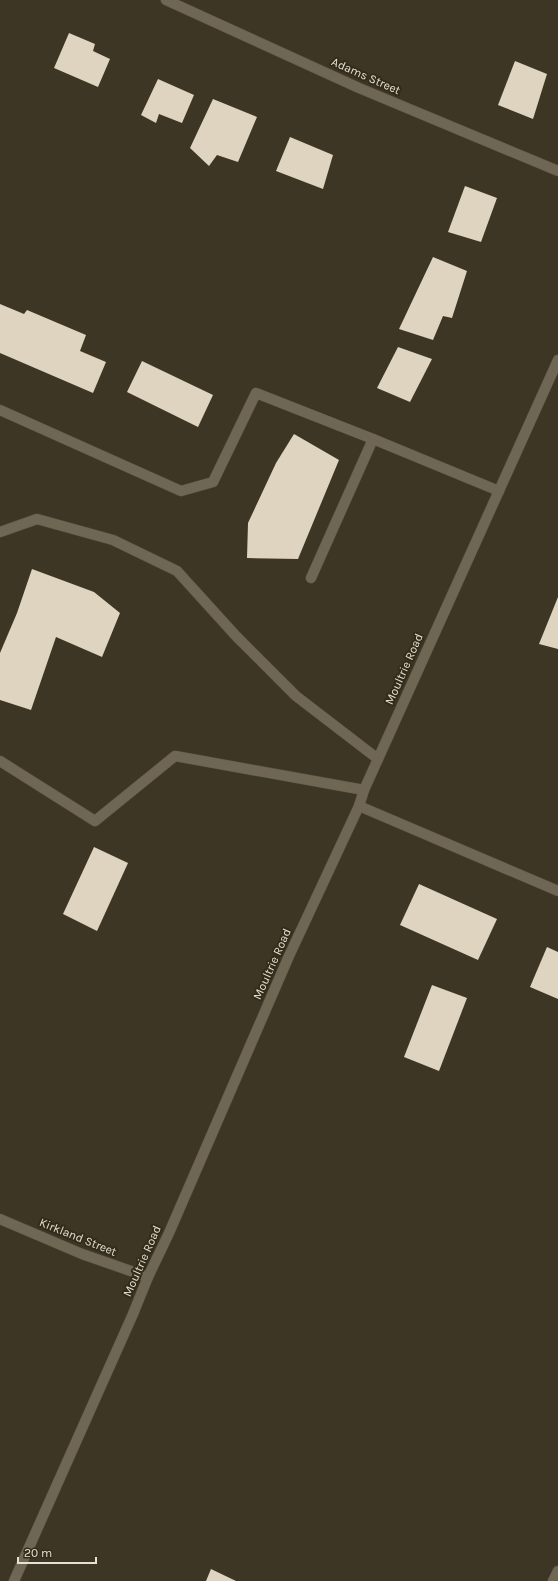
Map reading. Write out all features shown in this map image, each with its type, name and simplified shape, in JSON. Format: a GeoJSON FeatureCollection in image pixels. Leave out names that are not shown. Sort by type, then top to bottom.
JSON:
{"type":"FeatureCollection","features":[{"type":"Feature","properties":{"kind":"street","name":"Adams Street"},"geometry":{"type":"LineString","coordinates":[[166,0],[359,88],[558,172]]}},
{"type":"Feature","properties":{"kind":"street","name":"Moultrie Road"},"geometry":{"type":"LineString","coordinates":[[14,1581],[148,1277],[169,1233],[289,956],[360,806],[364,790],[558,360]]}},
{"type":"Feature","properties":{"kind":"street"},"geometry":{"type":"LineString","coordinates":[[0,410],[181,491],[213,482],[256,393],[373,438],[498,491]]}},
{"type":"Feature","properties":{"kind":"street"},"geometry":{"type":"LineString","coordinates":[[311,578],[373,438]]}},
{"type":"Feature","properties":{"kind":"street"},"geometry":{"type":"LineString","coordinates":[[0,532],[38,519],[113,540],[177,571],[236,636],[296,696],[378,759]]}},
{"type":"Feature","properties":{"kind":"street"},"geometry":{"type":"LineString","coordinates":[[0,761],[95,822],[175,756],[364,790]]}},
{"type":"Feature","properties":{"kind":"street"},"geometry":{"type":"LineString","coordinates":[[360,806],[558,892]]}},
{"type":"Feature","properties":{"kind":"street","name":"Kirkland Street"},"geometry":{"type":"LineString","coordinates":[[0,1219],[82,1254],[148,1277]]}},
{"type":"Feature","properties":{"kind":"street"},"geometry":{"type":"LineString","coordinates":[[553,1581],[558,1571]]}},
{"type":"Feature","properties":{"kind":"building"},"geometry":{"type":"Polygon","coordinates":[[[69,33],[95,44],[93,51],[110,59],[98,87],[54,68],[69,33]]]}},
{"type":"Feature","properties":{"kind":"building"},"geometry":{"type":"Polygon","coordinates":[[[515,61],[547,74],[533,119],[498,105],[515,61]]]}},
{"type":"Feature","properties":{"kind":"building"},"geometry":{"type":"Polygon","coordinates":[[[158,79],[194,95],[182,123],[159,114],[156,123],[141,115],[158,79]]]}},
{"type":"Feature","properties":{"kind":"building"},"geometry":{"type":"Polygon","coordinates":[[[213,99],[257,117],[238,162],[217,155],[209,166],[190,148],[213,99]]]}},
{"type":"Feature","properties":{"kind":"building"},"geometry":{"type":"Polygon","coordinates":[[[290,137],[333,155],[323,189],[276,171],[290,137]]]}},
{"type":"Feature","properties":{"kind":"building"},"geometry":{"type":"Polygon","coordinates":[[[465,186],[497,198],[481,242],[448,232],[465,186]]]}},
{"type":"Feature","properties":{"kind":"building"},"geometry":{"type":"Polygon","coordinates":[[[433,257],[467,271],[452,318],[443,316],[433,340],[399,329],[433,257]]]}},
{"type":"Feature","properties":{"kind":"building"},"geometry":{"type":"Polygon","coordinates":[[[0,304],[24,314],[27,310],[86,335],[80,351],[106,362],[93,393],[0,353],[0,304]]]}},
{"type":"Feature","properties":{"kind":"building"},"geometry":{"type":"Polygon","coordinates":[[[398,347],[432,359],[410,402],[377,388],[398,347]]]}},
{"type":"Feature","properties":{"kind":"building"},"geometry":{"type":"Polygon","coordinates":[[[142,361],[213,395],[198,427],[127,392],[142,361]]]}},
{"type":"Feature","properties":{"kind":"building"},"geometry":{"type":"Polygon","coordinates":[[[294,434],[339,460],[298,559],[247,558],[248,523],[276,463],[294,434]]]}},
{"type":"Feature","properties":{"kind":"building"},"geometry":{"type":"Polygon","coordinates":[[[32,569],[94,592],[120,613],[102,657],[56,637],[31,710],[0,700],[0,653],[17,613],[32,569]]]}},
{"type":"Feature","properties":{"kind":"building"},"geometry":{"type":"Polygon","coordinates":[[[558,597],[558,649],[539,644],[558,597]]]}},
{"type":"Feature","properties":{"kind":"building"},"geometry":{"type":"Polygon","coordinates":[[[94,847],[128,863],[97,931],[63,914],[94,847]]]}},
{"type":"Feature","properties":{"kind":"building"},"geometry":{"type":"Polygon","coordinates":[[[419,884],[497,919],[478,960],[400,925],[419,884]]]}},
{"type":"Feature","properties":{"kind":"building"},"geometry":{"type":"Polygon","coordinates":[[[547,947],[558,952],[558,999],[530,987],[547,947]]]}},
{"type":"Feature","properties":{"kind":"building"},"geometry":{"type":"Polygon","coordinates":[[[432,985],[467,998],[439,1071],[404,1057],[432,985]]]}},
{"type":"Feature","properties":{"kind":"building"},"geometry":{"type":"Polygon","coordinates":[[[211,1569],[236,1581],[206,1581],[211,1569]]]}}]}
